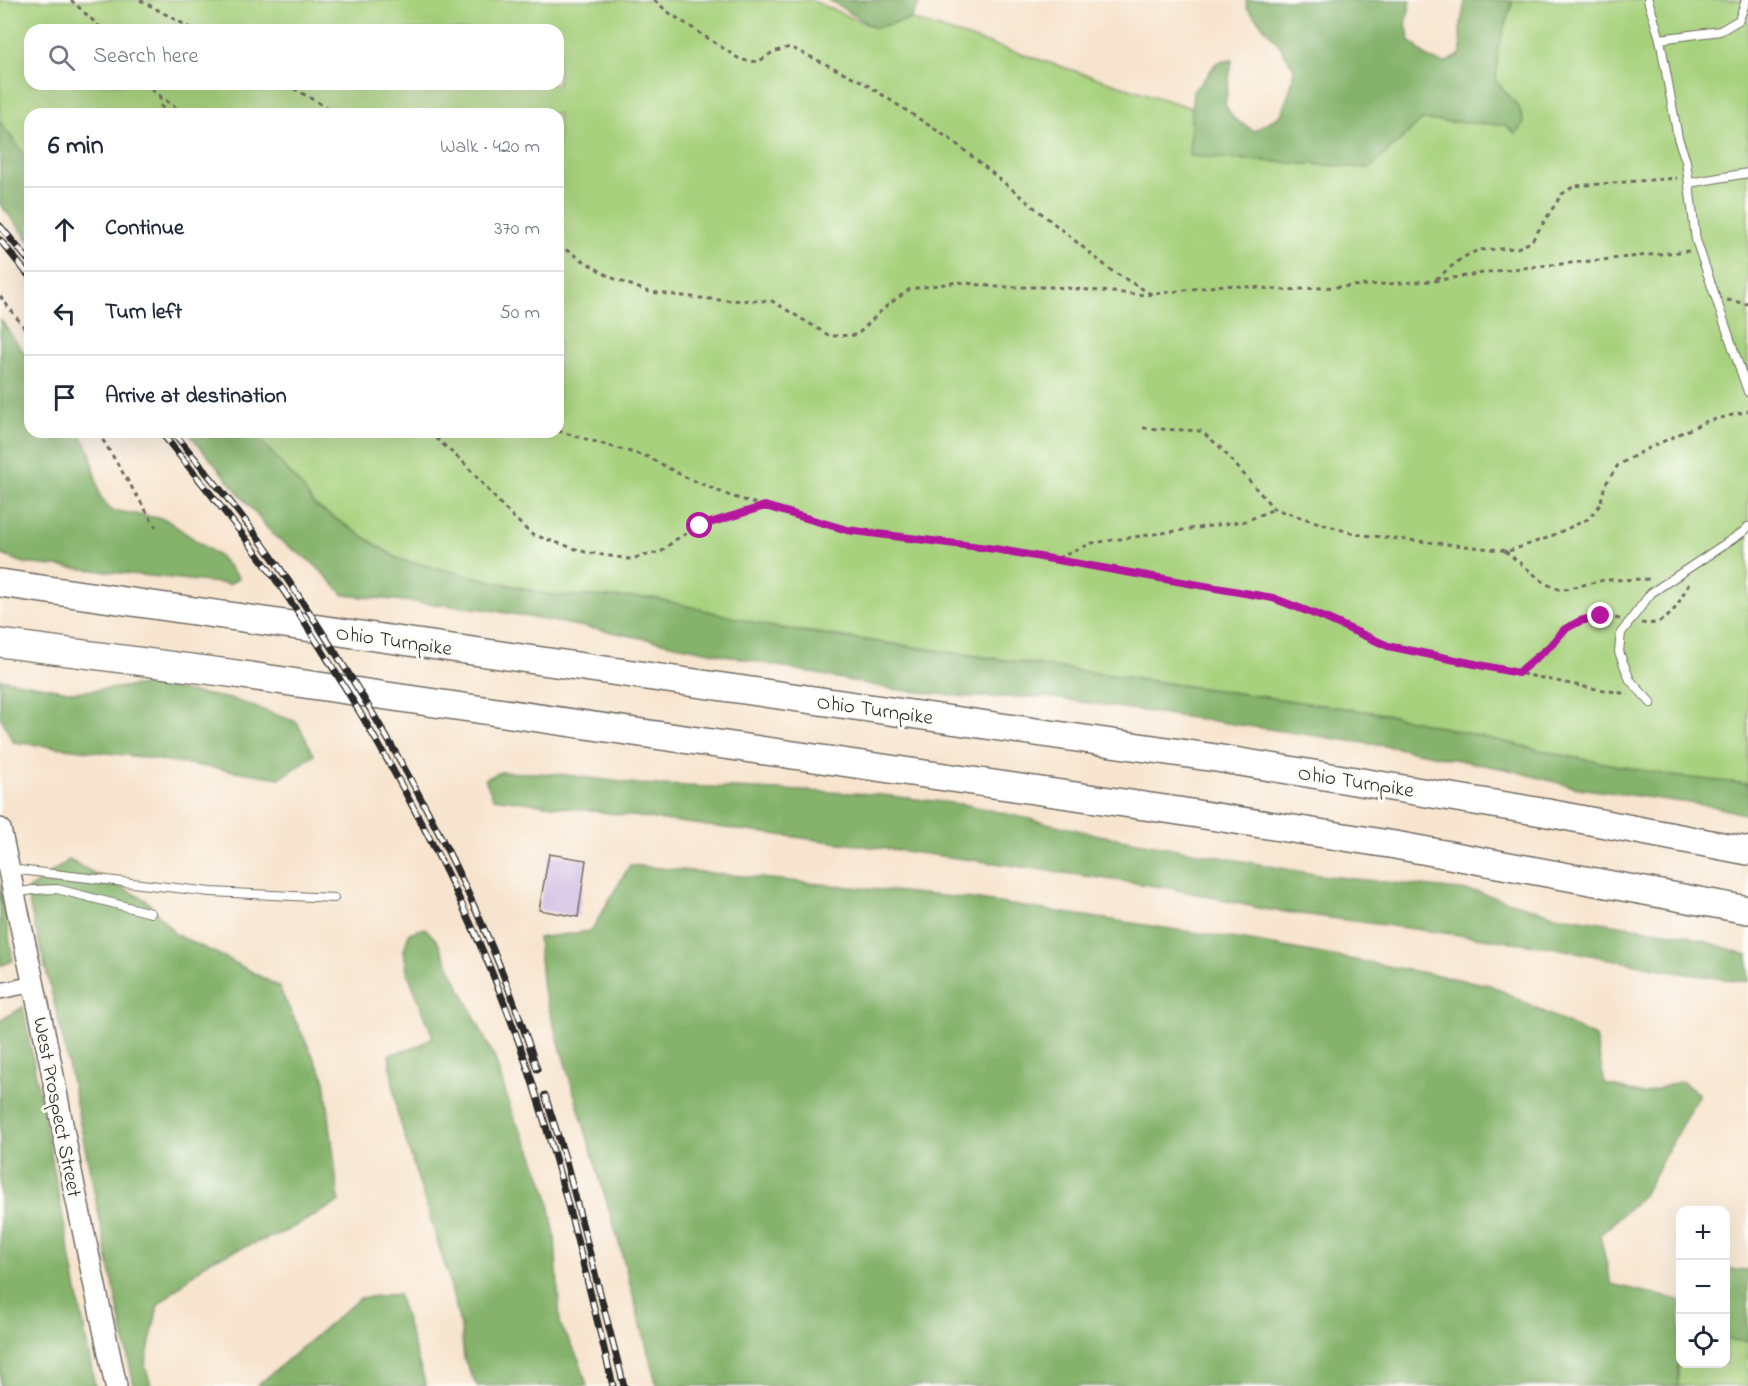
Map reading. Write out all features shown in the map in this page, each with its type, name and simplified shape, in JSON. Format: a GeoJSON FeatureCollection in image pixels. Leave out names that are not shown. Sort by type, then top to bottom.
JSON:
{"type":"FeatureCollection","features":[{"type":"Feature","properties":{"kind":"highway","name":"Ohio Turnpike"},"geometry":{"type":"LineString","coordinates":[[0,583],[209,615],[376,636],[1216,758],[1514,807],[1748,851]]}},
{"type":"Feature","properties":{"kind":"highway"},"geometry":{"type":"LineString","coordinates":[[0,643],[229,673],[1172,810],[1407,847],[1748,910]]}},
{"type":"Feature","properties":{"kind":"street","name":"West Prospect Street"},"geometry":{"type":"LineString","coordinates":[[0,829],[116,1386]]}},
{"type":"Feature","properties":{"kind":"street"},"geometry":{"type":"LineString","coordinates":[[0,991],[34,984]]}},
{"type":"Feature","properties":{"kind":"lane"},"geometry":{"type":"LineString","coordinates":[[1648,0],[1660,39],[1678,138],[1686,161],[1696,240],[1748,392]]}},
{"type":"Feature","properties":{"kind":"lane"},"geometry":{"type":"LineString","coordinates":[[1660,39],[1720,31],[1739,20],[1746,0]]}},
{"type":"Feature","properties":{"kind":"lane"},"geometry":{"type":"LineString","coordinates":[[1689,180],[1748,172]]}},
{"type":"Feature","properties":{"kind":"lane"},"geometry":{"type":"LineString","coordinates":[[1648,700],[1630,680],[1619,652],[1621,633],[1652,593],[1748,527]]}},
{"type":"Feature","properties":{"kind":"lane"},"geometry":{"type":"LineString","coordinates":[[8,868],[211,892],[334,898]]}},
{"type":"Feature","properties":{"kind":"lane"},"geometry":{"type":"LineString","coordinates":[[14,893],[57,889],[151,913]]}},
{"type":"Feature","properties":{"kind":"path"},"geometry":{"type":"LineString","coordinates":[[71,0],[97,24]]}},
{"type":"Feature","properties":{"kind":"path"},"geometry":{"type":"LineString","coordinates":[[140,0],[183,24]]}},
{"type":"Feature","properties":{"kind":"path"},"geometry":{"type":"LineString","coordinates":[[654,0],[668,12],[741,60],[758,62],[773,52],[790,47],[861,81],[953,141],[1112,272],[1152,294]]}},
{"type":"Feature","properties":{"kind":"path"},"geometry":{"type":"LineString","coordinates":[[152,90],[176,108]]}},
{"type":"Feature","properties":{"kind":"path"},"geometry":{"type":"LineString","coordinates":[[296,90],[328,108]]}},
{"type":"Feature","properties":{"kind":"path"},"geometry":{"type":"LineString","coordinates":[[160,96],[162,108]]}},
{"type":"Feature","properties":{"kind":"path"},"geometry":{"type":"LineString","coordinates":[[1434,281],[1462,258],[1478,250],[1517,248],[1531,242],[1562,194],[1574,186],[1689,180]]}},
{"type":"Feature","properties":{"kind":"path"},"geometry":{"type":"LineString","coordinates":[[564,249],[610,277],[649,291],[719,300],[772,301],[831,336],[856,335],[884,308],[910,289],[958,282],[997,287],[1055,287],[1152,294],[1225,285],[1285,290],[1434,281],[1502,270],[1700,250]]}},
{"type":"Feature","properties":{"kind":"path"},"geometry":{"type":"LineString","coordinates":[[0,296],[24,327]]}},
{"type":"Feature","properties":{"kind":"path"},"geometry":{"type":"LineString","coordinates":[[1716,298],[1748,304]]}},
{"type":"Feature","properties":{"kind":"path"},"geometry":{"type":"LineString","coordinates":[[1143,428],[1201,431],[1220,447],[1274,509],[1355,534],[1509,551],[1547,538],[1588,519],[1599,505],[1605,485],[1618,465],[1705,422],[1748,411]]}},
{"type":"Feature","properties":{"kind":"path"},"geometry":{"type":"LineString","coordinates":[[564,433],[648,457],[685,477],[712,488],[847,530],[995,549],[1273,598],[1388,646],[1648,700]]}},
{"type":"Feature","properties":{"kind":"path"},"geometry":{"type":"LineString","coordinates":[[102,438],[156,526]]}},
{"type":"Feature","properties":{"kind":"path"},"geometry":{"type":"LineString","coordinates":[[436,438],[465,464],[503,507],[531,534],[585,552],[629,559],[660,552],[675,540],[700,526],[765,506]]}},
{"type":"Feature","properties":{"kind":"path"},"geometry":{"type":"LineString","coordinates":[[1056,559],[1092,543],[1246,521],[1274,509]]}},
{"type":"Feature","properties":{"kind":"path"},"geometry":{"type":"LineString","coordinates":[[1504,551],[1546,584],[1561,590],[1604,580],[1672,580]]}},
{"type":"Feature","properties":{"kind":"path"},"geometry":{"type":"LineString","coordinates":[[1518,673],[1550,646],[1565,629],[1580,621],[1601,616],[1652,625],[1673,614],[1693,576],[1694,565]]}},
{"type":"Feature","properties":{"kind":"green space"},"geometry":{"type":"Polygon","coordinates":[[[0,0],[811,0],[875,28],[911,19],[1192,108],[1189,156],[1370,168],[1422,120],[1505,125],[1516,133],[1524,123],[1495,81],[1498,48],[1513,0],[1748,0],[1748,784],[1668,776],[1557,754],[1385,714],[551,595],[398,559],[314,505],[237,438],[564,438],[564,108],[24,108],[24,194],[0,167],[0,0]]]}},
{"type":"Feature","properties":{"kind":"green space"},"geometry":{"type":"Polygon","coordinates":[[[829,0],[921,0],[911,19],[875,28],[829,0]]]}},
{"type":"Feature","properties":{"kind":"green space"},"geometry":{"type":"Polygon","coordinates":[[[1246,0],[1411,0],[1406,24],[1410,41],[1429,59],[1445,63],[1461,54],[1460,30],[1465,0],[1513,0],[1498,48],[1496,81],[1519,107],[1524,123],[1516,134],[1505,125],[1422,120],[1370,168],[1189,156],[1193,91],[1216,63],[1232,60],[1225,105],[1234,119],[1254,131],[1281,115],[1291,86],[1294,68],[1278,43],[1247,8],[1246,0]]]}},
{"type":"Feature","properties":{"kind":"green space"},"geometry":{"type":"Polygon","coordinates":[[[0,122],[24,154],[24,234],[0,204],[0,122]]]}},
{"type":"Feature","properties":{"kind":"green space"},"geometry":{"type":"Polygon","coordinates":[[[0,319],[24,353],[24,438],[83,438],[90,452],[100,496],[111,510],[165,519],[220,557],[239,578],[229,584],[24,563],[0,554],[0,319]]]}},
{"type":"Feature","properties":{"kind":"green space"},"geometry":{"type":"Polygon","coordinates":[[[193,438],[258,438],[303,488],[314,505],[398,559],[551,595],[655,598],[777,628],[1385,714],[1557,754],[1673,776],[1748,784],[1748,815],[1712,806],[1578,788],[1510,770],[1392,747],[1047,697],[966,697],[891,689],[617,633],[485,609],[344,595],[314,564],[274,536],[193,438]]]}},
{"type":"Feature","properties":{"kind":"green space"},"geometry":{"type":"Polygon","coordinates":[[[0,679],[73,692],[147,685],[232,699],[297,722],[314,755],[281,778],[133,756],[13,742],[0,716],[0,679]]]}},
{"type":"Feature","properties":{"kind":"green space"},"geometry":{"type":"Polygon","coordinates":[[[501,772],[559,774],[637,784],[873,794],[968,805],[1099,835],[1319,875],[1478,892],[1554,915],[1685,935],[1748,955],[1748,982],[1680,973],[1551,947],[1263,909],[1170,888],[493,798],[485,779],[501,772]]]}},
{"type":"Feature","properties":{"kind":"green space"},"geometry":{"type":"Polygon","coordinates":[[[69,860],[146,900],[175,934],[278,986],[325,1080],[339,1202],[286,1231],[209,1261],[158,1305],[145,1365],[151,1386],[134,1386],[61,1030],[26,891],[69,860]]]}},
{"type":"Feature","properties":{"kind":"green space"},"geometry":{"type":"Polygon","coordinates":[[[630,865],[972,899],[1251,941],[1490,985],[1595,1037],[1605,1084],[1643,1094],[1681,1081],[1699,1094],[1643,1195],[1600,1235],[1611,1284],[1676,1299],[1678,1386],[657,1386],[619,1243],[543,989],[538,938],[591,931],[630,865]]]}},
{"type":"Feature","properties":{"kind":"green space"},"geometry":{"type":"Polygon","coordinates":[[[0,882],[13,961],[0,966],[0,882]]]}},
{"type":"Feature","properties":{"kind":"green space"},"geometry":{"type":"Polygon","coordinates":[[[425,928],[437,941],[495,1059],[513,1116],[531,1150],[547,1192],[555,1236],[560,1324],[580,1362],[587,1386],[477,1386],[464,1359],[461,1328],[447,1272],[397,1112],[389,1055],[418,1046],[433,1037],[407,971],[404,950],[409,933],[425,928]]]}},
{"type":"Feature","properties":{"kind":"green space"},"geometry":{"type":"Polygon","coordinates":[[[23,1007],[95,1386],[0,1386],[0,1021],[23,1007]]]}},
{"type":"Feature","properties":{"kind":"green space"},"geometry":{"type":"Polygon","coordinates":[[[1730,1269],[1748,1271],[1748,1341],[1730,1340],[1730,1269]]]}},
{"type":"Feature","properties":{"kind":"green space"},"geometry":{"type":"Polygon","coordinates":[[[398,1294],[426,1386],[257,1386],[360,1298],[398,1294]]]}},
{"type":"Feature","properties":{"kind":"green space"},"geometry":{"type":"Polygon","coordinates":[[[1730,1340],[1748,1341],[1748,1386],[1678,1386],[1678,1368],[1730,1368],[1730,1340]]]}},
{"type":"Feature","properties":{"kind":"building"},"geometry":{"type":"Polygon","coordinates":[[[549,854],[586,860],[578,917],[539,910],[549,854]]]}},
{"type":"Feature","properties":{"kind":"railway"},"geometry":{"type":"LineString","coordinates":[[0,226],[24,255]]}},
{"type":"Feature","properties":{"kind":"railway"},"geometry":{"type":"LineString","coordinates":[[0,240],[24,270]]}},
{"type":"Feature","properties":{"kind":"railway"},"geometry":{"type":"LineString","coordinates":[[166,438],[251,546],[302,619],[387,759],[456,891],[496,982],[530,1075],[564,1191],[613,1386]]}},
{"type":"Feature","properties":{"kind":"railway"},"geometry":{"type":"LineString","coordinates":[[178,438],[241,515],[279,567],[356,686],[392,747],[458,872],[488,937],[537,1069]]}},
{"type":"Feature","properties":{"kind":"railway"},"geometry":{"type":"LineString","coordinates":[[545,1095],[566,1161],[624,1386]]}},
{"type":"Feature","properties":{"kind":"route"},"geometry":{"type":"LineString","coordinates":[[700,526],[765,506],[847,530],[995,549],[1273,598],[1388,646],[1518,673],[1550,646],[1565,629],[1580,621],[1601,616]]}}]}
